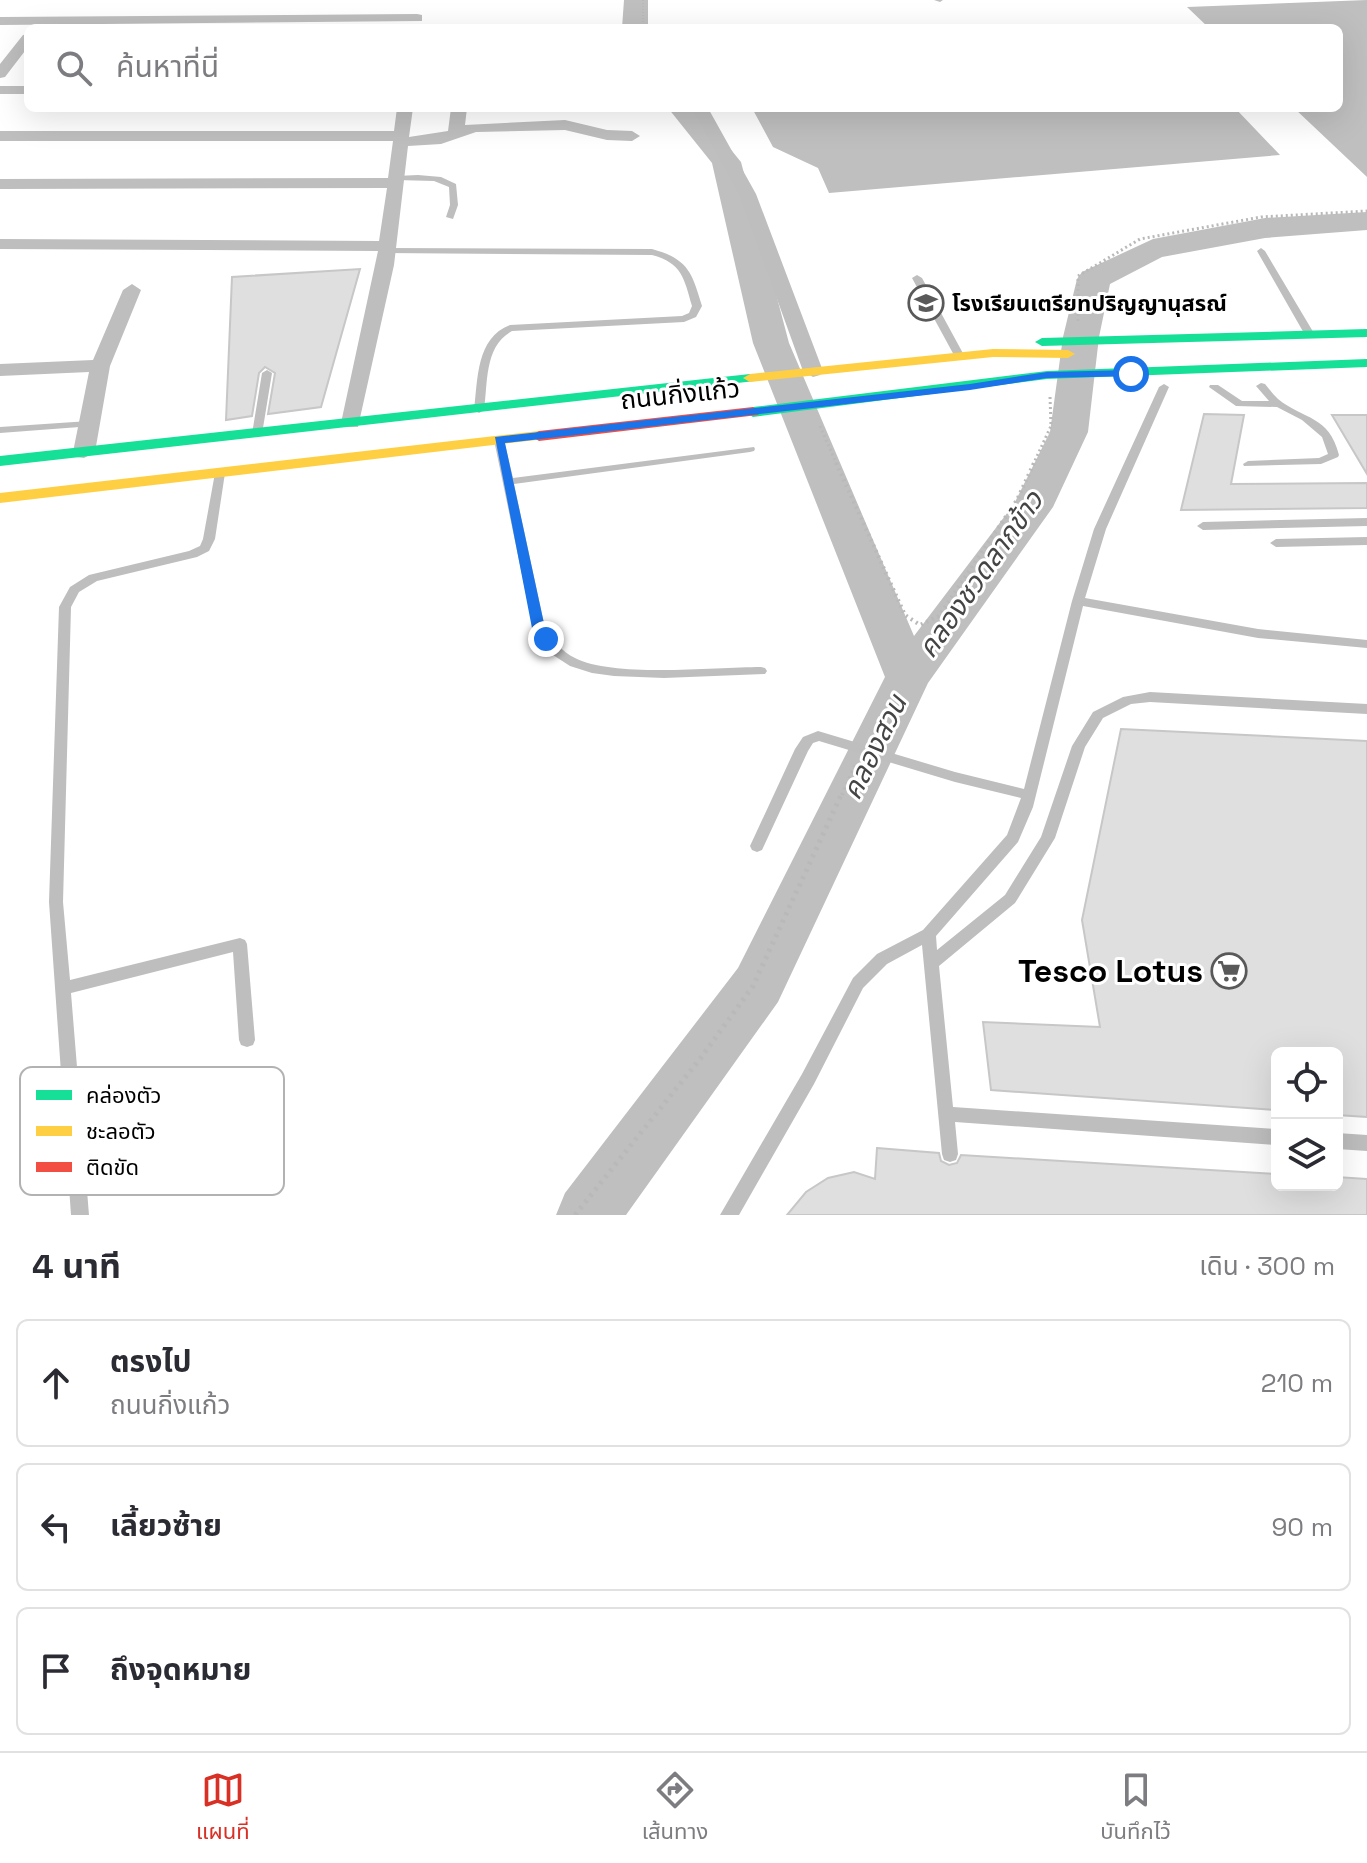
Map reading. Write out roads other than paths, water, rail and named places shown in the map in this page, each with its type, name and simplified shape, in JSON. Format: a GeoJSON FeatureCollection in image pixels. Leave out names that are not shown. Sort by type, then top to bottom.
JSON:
{"type":"FeatureCollection","features":[{"type":"Feature","properties":{"kind":"main road"},"geometry":{"type":"LineString","coordinates":[[1124,346],[1367,333]]}},
{"type":"Feature","properties":{"kind":"main road","name":"ถนนกิ่งแก้ว"},"geometry":{"type":"LineString","coordinates":[[0,461],[1044,348],[1367,346]]}},
{"type":"Feature","properties":{"kind":"main road"},"geometry":{"type":"LineString","coordinates":[[1131,380],[1360,363]]}},
{"type":"Feature","properties":{"kind":"main road","name":"ถนนกิ่งแก้ว"},"geometry":{"type":"LineString","coordinates":[[0,498],[1021,380],[1131,380]]}},
{"type":"Feature","properties":{"kind":"main road"},"geometry":{"type":"LineString","coordinates":[[1131,380],[1164,387],[1291,385]]}},
{"type":"Feature","properties":{"kind":"street"},"geometry":{"type":"LineString","coordinates":[[0,21],[416,23],[418,0]]}},
{"type":"Feature","properties":{"kind":"street"},"geometry":{"type":"LineString","coordinates":[[0,74],[6,59],[24,42]]}},
{"type":"Feature","properties":{"kind":"street"},"geometry":{"type":"LineString","coordinates":[[0,90],[24,90]]}},
{"type":"Feature","properties":{"kind":"street"},"geometry":{"type":"LineString","coordinates":[[351,423],[387,248],[404,112]]}},
{"type":"Feature","properties":{"kind":"street"},"geometry":{"type":"LineString","coordinates":[[440,161],[457,112]]}},
{"type":"Feature","properties":{"kind":"street"},"geometry":{"type":"LineString","coordinates":[[702,112],[725,148],[753,207],[811,372]]}},
{"type":"Feature","properties":{"kind":"street"},"geometry":{"type":"LineString","coordinates":[[0,136],[401,139],[448,136],[474,127],[565,125],[607,135],[632,136]]}},
{"type":"Feature","properties":{"kind":"street"},"geometry":{"type":"LineString","coordinates":[[0,184],[396,180]]}},
{"type":"Feature","properties":{"kind":"street"},"geometry":{"type":"LineString","coordinates":[[0,244],[387,248]]}},
{"type":"Feature","properties":{"kind":"street"},"geometry":{"type":"LineString","coordinates":[[84,452],[100,366],[132,290]]}},
{"type":"Feature","properties":{"kind":"street"},"geometry":{"type":"LineString","coordinates":[[0,370],[100,366]]}},
{"type":"Feature","properties":{"kind":"lane"},"geometry":{"type":"LineString","coordinates":[[396,180],[437,179],[449,183],[453,186],[454,205],[450,217]]}},
{"type":"Feature","properties":{"kind":"lane"},"geometry":{"type":"LineString","coordinates":[[387,248],[652,252],[678,261],[686,269],[697,306],[693,315],[684,319],[510,328],[499,332],[490,341],[479,410]]}},
{"type":"Feature","properties":{"kind":"lane"},"geometry":{"type":"LineString","coordinates":[[1261,251],[1310,335]]}},
{"type":"Feature","properties":{"kind":"lane"},"geometry":{"type":"LineString","coordinates":[[917,278],[960,357]]}},
{"type":"Feature","properties":{"kind":"lane"},"geometry":{"type":"LineString","coordinates":[[257,434],[267,373]]}},
{"type":"Feature","properties":{"kind":"lane"},"geometry":{"type":"LineString","coordinates":[[1248,464],[1321,461],[1334,455],[1322,431],[1310,418],[1279,404],[1261,386]]}},
{"type":"Feature","properties":{"kind":"lane"},"geometry":{"type":"LineString","coordinates":[[729,1215],[808,1079],[858,983],[882,959],[928,934],[1013,838],[1029,795],[1078,601],[1100,529],[1164,387]]}},
{"type":"Feature","properties":{"kind":"lane"},"geometry":{"type":"LineString","coordinates":[[1214,387],[1240,404],[1251,407],[1279,404]]}},
{"type":"Feature","properties":{"kind":"lane"},"geometry":{"type":"LineString","coordinates":[[0,430],[89,424]]}},
{"type":"Feature","properties":{"kind":"lane"},"geometry":{"type":"LineString","coordinates":[[499,440],[539,628],[555,651],[572,662],[602,672],[761,671]]}},
{"type":"Feature","properties":{"kind":"lane"},"geometry":{"type":"LineString","coordinates":[[508,482],[750,449]]}},
{"type":"Feature","properties":{"kind":"lane"},"geometry":{"type":"LineString","coordinates":[[69,1067],[56,902],[65,607],[74,590],[93,578],[193,554],[205,548],[220,473]]}},
{"type":"Feature","properties":{"kind":"lane"},"geometry":{"type":"LineString","coordinates":[[1203,526],[1367,522]]}},
{"type":"Feature","properties":{"kind":"lane"},"geometry":{"type":"LineString","coordinates":[[1276,543],[1367,541]]}},
{"type":"Feature","properties":{"kind":"lane"},"geometry":{"type":"LineString","coordinates":[[1078,601],[1209,627],[1318,642],[1367,644]]}},
{"type":"Feature","properties":{"kind":"lane"},"geometry":{"type":"LineString","coordinates":[[932,963],[1010,899],[1048,838],[1079,746],[1098,715],[1128,700],[1150,697],[1367,709]]}},
{"type":"Feature","properties":{"kind":"lane"},"geometry":{"type":"LineString","coordinates":[[757,846],[808,740],[818,736],[1029,795]]}},
{"type":"Feature","properties":{"kind":"lane"},"geometry":{"type":"LineString","coordinates":[[928,934],[950,1154]]}},
{"type":"Feature","properties":{"kind":"lane"},"geometry":{"type":"LineString","coordinates":[[63,988],[240,944],[247,1040]]}},
{"type":"Feature","properties":{"kind":"lane"},"geometry":{"type":"LineString","coordinates":[[948,1114],[1271,1137]]}},
{"type":"Feature","properties":{"kind":"lane"},"geometry":{"type":"LineString","coordinates":[[1343,1141],[1367,1143]]}},
{"type":"Feature","properties":{"kind":"lane"},"geometry":{"type":"LineString","coordinates":[[79,1195],[80,1215]]}},
{"type":"Feature","properties":{"kind":"waterway","name":"คลองสวน"},"geometry":{"type":"LineString","coordinates":[[635,24],[636,0]]}},
{"type":"Feature","properties":{"kind":"waterway","name":"คลองสวน"},"geometry":{"type":"LineString","coordinates":[[685,112],[726,162],[771,343],[908,677]]}},
{"type":"Feature","properties":{"kind":"waterway","name":"คลองชวดลากข้าว"},"geometry":{"type":"LineString","coordinates":[[908,677],[1033,507],[1069,432],[1081,337],[1094,279],[1153,249],[1265,228],[1367,221]]}},
{"type":"Feature","properties":{"kind":"waterway","name":"คลองสวน"},"geometry":{"type":"LineString","coordinates":[[588,1215],[758,985],[908,677]]}},
{"type":"Feature","properties":{"kind":"place","name":"โรงเรียนเตรียทปริญญานุสรณ์"},"geometry":{"type":"Point","coordinates":[926,303]}},
{"type":"Feature","properties":{"kind":"place","name":"Tesco Lotus"},"geometry":{"type":"Point","coordinates":[1229,971]}}]}
